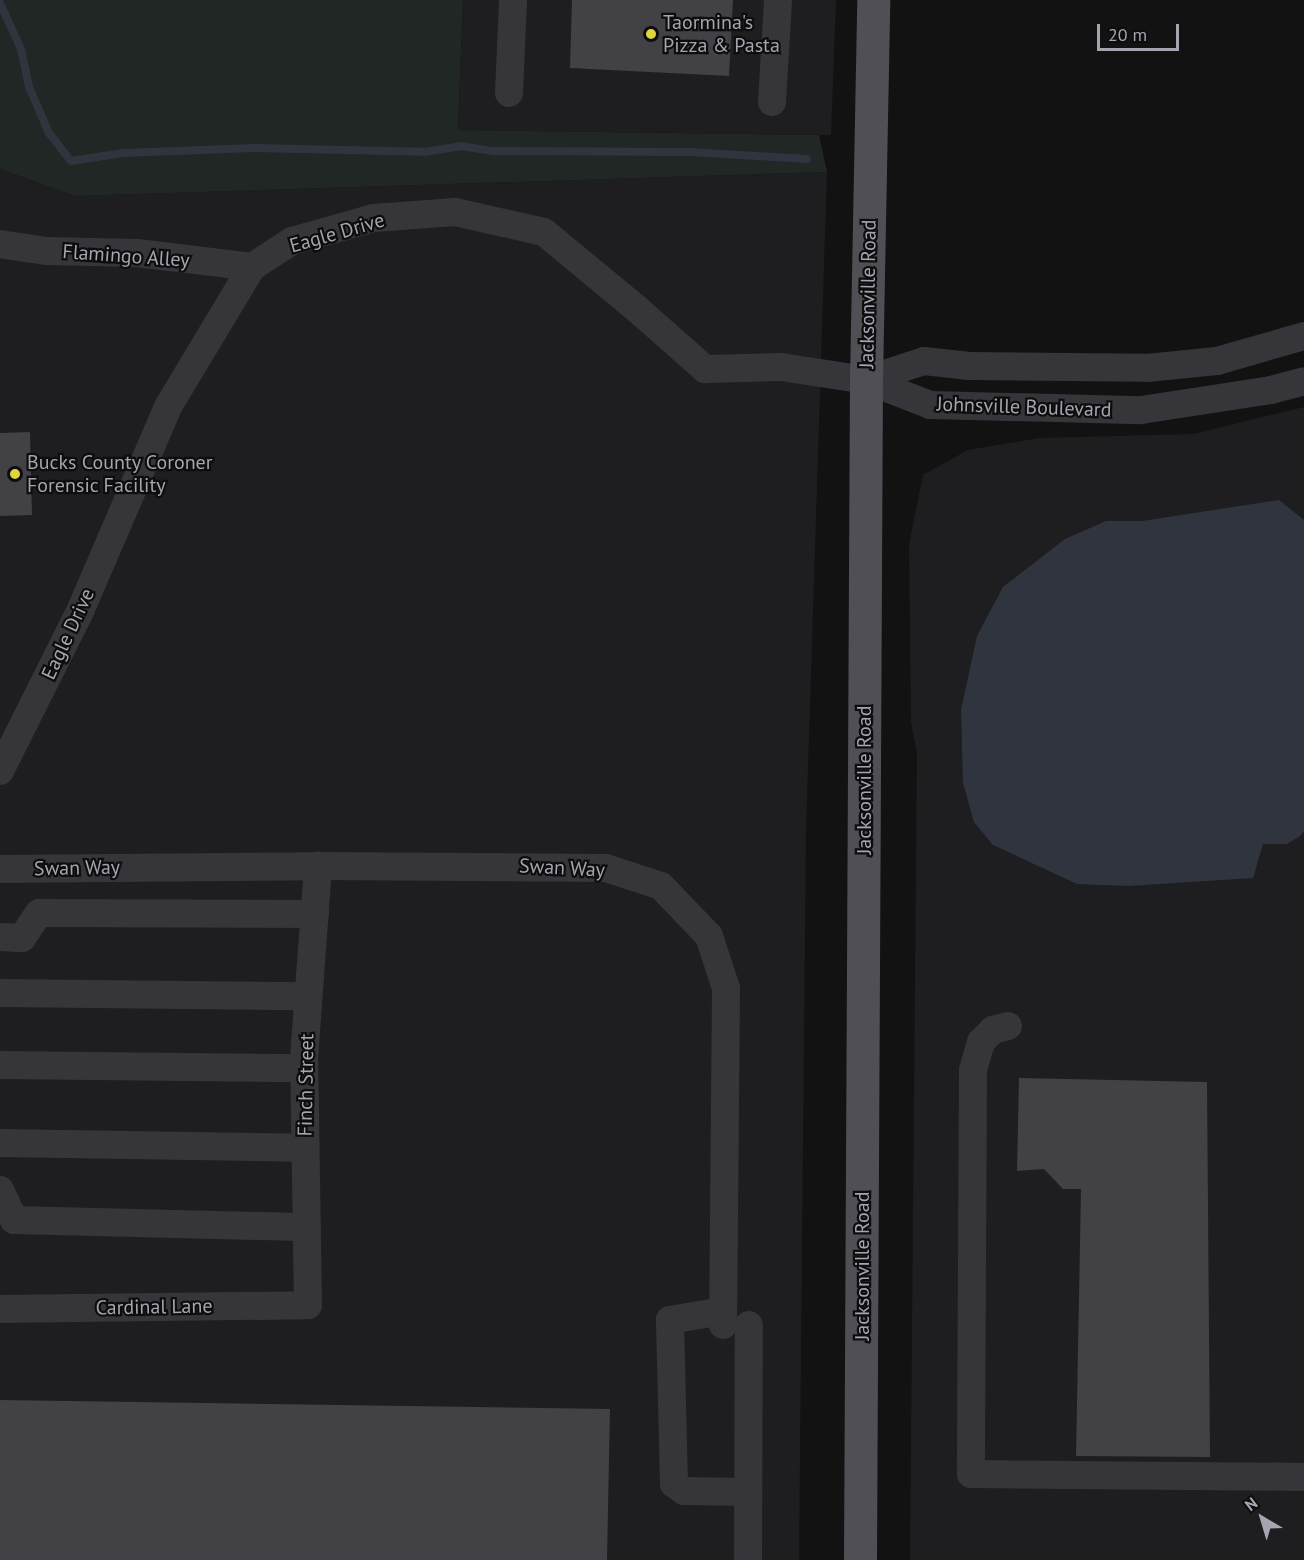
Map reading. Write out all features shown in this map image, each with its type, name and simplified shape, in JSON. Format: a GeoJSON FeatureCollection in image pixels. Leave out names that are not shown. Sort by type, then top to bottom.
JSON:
{"type":"FeatureCollection","features":[{"type":"Feature","properties":{"kind":"main road","name":"Jacksonville Road"},"geometry":{"type":"LineString","coordinates":[[860,1560],[866,380],[873,0]]}},
{"type":"Feature","properties":{"kind":"street"},"geometry":{"type":"LineString","coordinates":[[509,93],[513,0]]}},
{"type":"Feature","properties":{"kind":"street"},"geometry":{"type":"LineString","coordinates":[[772,102],[778,0]]}},
{"type":"Feature","properties":{"kind":"street","name":"Eagle Drive"},"geometry":{"type":"LineString","coordinates":[[0,771],[81,609],[169,405],[252,267],[292,241],[364,221],[455,212],[544,232],[705,369],[781,367],[866,380]]}},
{"type":"Feature","properties":{"kind":"street","name":"Flamingo Alley"},"geometry":{"type":"LineString","coordinates":[[0,244],[47,251],[137,253],[252,267]]}},
{"type":"Feature","properties":{"kind":"street","name":"Johnsville Boulevard"},"geometry":{"type":"LineString","coordinates":[[866,380],[924,361],[970,366],[1147,368],[1217,361],[1304,336]]}},
{"type":"Feature","properties":{"kind":"street","name":"Johnsville Boulevard"},"geometry":{"type":"LineString","coordinates":[[866,380],[930,405],[1085,411],[1141,410],[1271,390],[1304,381]]}},
{"type":"Feature","properties":{"kind":"street","name":"Swan Way"},"geometry":{"type":"LineString","coordinates":[[0,869],[318,866],[606,868],[662,886],[709,936],[726,988],[732,1320],[748,1492],[748,1560]]}},
{"type":"Feature","properties":{"kind":"street","name":"Finch Street"},"geometry":{"type":"LineString","coordinates":[[308,1305],[304,1068],[318,866]]}},
{"type":"Feature","properties":{"kind":"street"},"geometry":{"type":"LineString","coordinates":[[0,937],[22,938],[39,913],[315,914]]}},
{"type":"Feature","properties":{"kind":"street"},"geometry":{"type":"LineString","coordinates":[[0,993],[308,996]]}},
{"type":"Feature","properties":{"kind":"street"},"geometry":{"type":"LineString","coordinates":[[1008,1026],[993,1030],[981,1042],[973,1070],[971,1474],[1304,1477]]}},
{"type":"Feature","properties":{"kind":"street"},"geometry":{"type":"LineString","coordinates":[[0,1065],[304,1068]]}},
{"type":"Feature","properties":{"kind":"street"},"geometry":{"type":"LineString","coordinates":[[0,1143],[305,1148]]}},
{"type":"Feature","properties":{"kind":"street"},"geometry":{"type":"LineString","coordinates":[[0,1191],[14,1220],[307,1227]]}},
{"type":"Feature","properties":{"kind":"street","name":"Cardinal Lane"},"geometry":{"type":"LineString","coordinates":[[0,1310],[308,1305]]}},
{"type":"Feature","properties":{"kind":"street"},"geometry":{"type":"LineString","coordinates":[[732,1320],[670,1320],[674,1484],[684,1491],[748,1492]]}},
{"type":"Feature","properties":{"kind":"shaded area"},"geometry":{"type":"Polygon","coordinates":[[[0,0],[463,0],[458,130],[819,135],[827,172],[75,196],[0,169],[0,0]]]}},
{"type":"Feature","properties":{"kind":"shaded area"},"geometry":{"type":"Polygon","coordinates":[[[463,0],[836,0],[831,135],[458,130],[463,0]]]}},
{"type":"Feature","properties":{"kind":"shaded area"},"geometry":{"type":"Polygon","coordinates":[[[0,169],[75,196],[827,172],[806,831],[799,1560],[0,1560],[0,169]]]}},
{"type":"Feature","properties":{"kind":"shaded area"},"geometry":{"type":"Polygon","coordinates":[[[1304,407],[1304,1560],[910,1560],[917,753],[911,722],[909,544],[923,475],[968,450],[1040,438],[1193,434],[1304,407]]]}},
{"type":"Feature","properties":{"kind":"shaded area"},"geometry":{"type":"Polygon","coordinates":[[[1279,500],[1304,520],[1304,831],[1300,836],[1287,844],[1263,844],[1253,878],[1129,886],[1077,884],[993,845],[974,822],[963,783],[961,710],[977,636],[1003,587],[1065,539],[1106,521],[1142,521],[1279,500]]]}},
{"type":"Feature","properties":{"kind":"building","name":"Taormina's Pizza & Pasta"},"geometry":{"type":"Polygon","coordinates":[[[572,0],[733,0],[729,76],[570,68],[572,0]]]}},
{"type":"Feature","properties":{"kind":"building","name":"Bucks County Coroner Forensic Facility"},"geometry":{"type":"Polygon","coordinates":[[[30,432],[32,515],[0,516],[0,433],[30,432]]]}},
{"type":"Feature","properties":{"kind":"building"},"geometry":{"type":"Polygon","coordinates":[[[1019,1078],[1207,1082],[1210,1457],[1076,1456],[1081,1189],[1063,1189],[1044,1169],[1017,1171],[1019,1078]]]}},
{"type":"Feature","properties":{"kind":"building"},"geometry":{"type":"Polygon","coordinates":[[[0,1400],[610,1409],[607,1560],[0,1560],[0,1400]]]}},
{"type":"Feature","properties":{"kind":"waterway"},"geometry":{"type":"LineString","coordinates":[[0,3],[21,49],[29,87],[49,133],[71,161],[123,153],[254,148],[424,152],[461,146],[492,151],[690,152],[807,159]]}},
{"type":"Feature","properties":{"kind":"place","name":"Taormina's Pizza & Pasta"},"geometry":{"type":"Point","coordinates":[651,34]}},
{"type":"Feature","properties":{"kind":"place","name":"Bucks County Coroner Forensic Facility"},"geometry":{"type":"Point","coordinates":[15,474]}}]}
